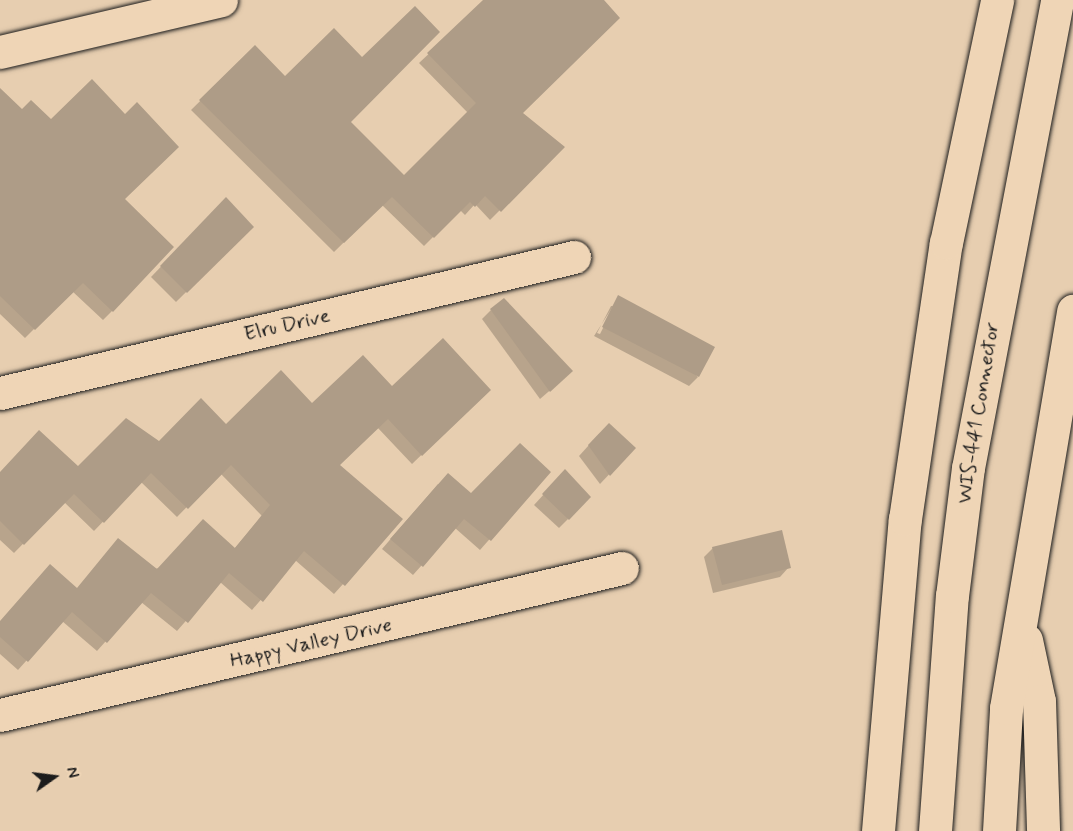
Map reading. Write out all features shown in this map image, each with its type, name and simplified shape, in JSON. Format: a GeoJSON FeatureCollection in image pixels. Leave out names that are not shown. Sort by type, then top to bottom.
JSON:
{"type":"FeatureCollection","features":[{"type":"Feature","properties":{"kind":"main road"},"geometry":{"type":"LineString","coordinates":[[0,52],[221,0]]}},
{"type":"Feature","properties":{"kind":"main road"},"geometry":{"type":"LineString","coordinates":[[878,831],[905,519],[946,243],[997,0]]}},
{"type":"Feature","properties":{"kind":"main road","name":"WIS-441 Connector"},"geometry":{"type":"LineString","coordinates":[[934,831],[952,596],[968,468],[1057,0]]}},
{"type":"Feature","properties":{"kind":"main road","name":"Elru Drive"},"geometry":{"type":"LineString","coordinates":[[0,393],[574,257]]}},
{"type":"Feature","properties":{"kind":"main road"},"geometry":{"type":"LineString","coordinates":[[999,831],[1006,708],[1024,627],[1073,311]]}},
{"type":"Feature","properties":{"kind":"main road","name":"Happy Valley Drive"},"geometry":{"type":"LineString","coordinates":[[0,715],[622,568]]}},
{"type":"Feature","properties":{"kind":"main road"},"geometry":{"type":"LineString","coordinates":[[1024,627],[1039,701],[1043,831]]}},
{"type":"Feature","properties":{"kind":"building"},"geometry":{"type":"Polygon","coordinates":[[[483,0],[604,0],[620,18],[523,113],[565,147],[501,212],[485,196],[475,207],[470,202],[434,238],[392,197],[344,243],[199,100],[255,45],[285,76],[334,28],[362,57],[415,6],[440,32],[351,122],[404,175],[476,103],[427,53],[483,0]]]}},
{"type":"Feature","properties":{"kind":"building"},"geometry":{"type":"Polygon","coordinates":[[[92,79],[125,114],[137,102],[179,147],[125,199],[174,247],[113,312],[83,283],[35,330],[0,296],[0,88],[22,109],[31,100],[51,119],[92,79]]]}},
{"type":"Feature","properties":{"kind":"building"},"geometry":{"type":"Polygon","coordinates":[[[226,197],[254,227],[187,293],[160,266],[226,197]]]}},
{"type":"Feature","properties":{"kind":"building"},"geometry":{"type":"Polygon","coordinates":[[[618,295],[715,347],[699,377],[602,327],[618,295]]]}},
{"type":"Feature","properties":{"kind":"building"},"geometry":{"type":"Polygon","coordinates":[[[504,298],[573,371],[550,392],[490,309],[504,298]]]}},
{"type":"Feature","properties":{"kind":"building"},"geometry":{"type":"Polygon","coordinates":[[[443,338],[491,390],[422,456],[388,419],[340,465],[403,519],[345,586],[304,551],[263,602],[229,573],[188,623],[151,593],[107,643],[72,612],[28,662],[0,637],[0,621],[50,564],[77,588],[118,538],[157,569],[203,519],[235,548],[270,505],[231,465],[188,509],[151,473],[104,523],[74,494],[24,545],[0,521],[0,472],[39,430],[78,466],[126,418],[159,441],[201,398],[226,424],[281,370],[312,403],[363,355],[392,386],[443,338]]]}},
{"type":"Feature","properties":{"kind":"building"},"geometry":{"type":"Polygon","coordinates":[[[609,423],[636,448],[610,476],[588,445],[609,423]]]}},
{"type":"Feature","properties":{"kind":"building"},"geometry":{"type":"Polygon","coordinates":[[[520,443],[551,472],[491,541],[464,519],[423,567],[390,539],[448,473],[471,493],[520,443]]]}},
{"type":"Feature","properties":{"kind":"building"},"geometry":{"type":"Polygon","coordinates":[[[565,469],[591,497],[569,520],[542,494],[565,469]]]}},
{"type":"Feature","properties":{"kind":"building"},"geometry":{"type":"Polygon","coordinates":[[[782,530],[791,568],[722,585],[712,547],[782,530]]]}}]}
